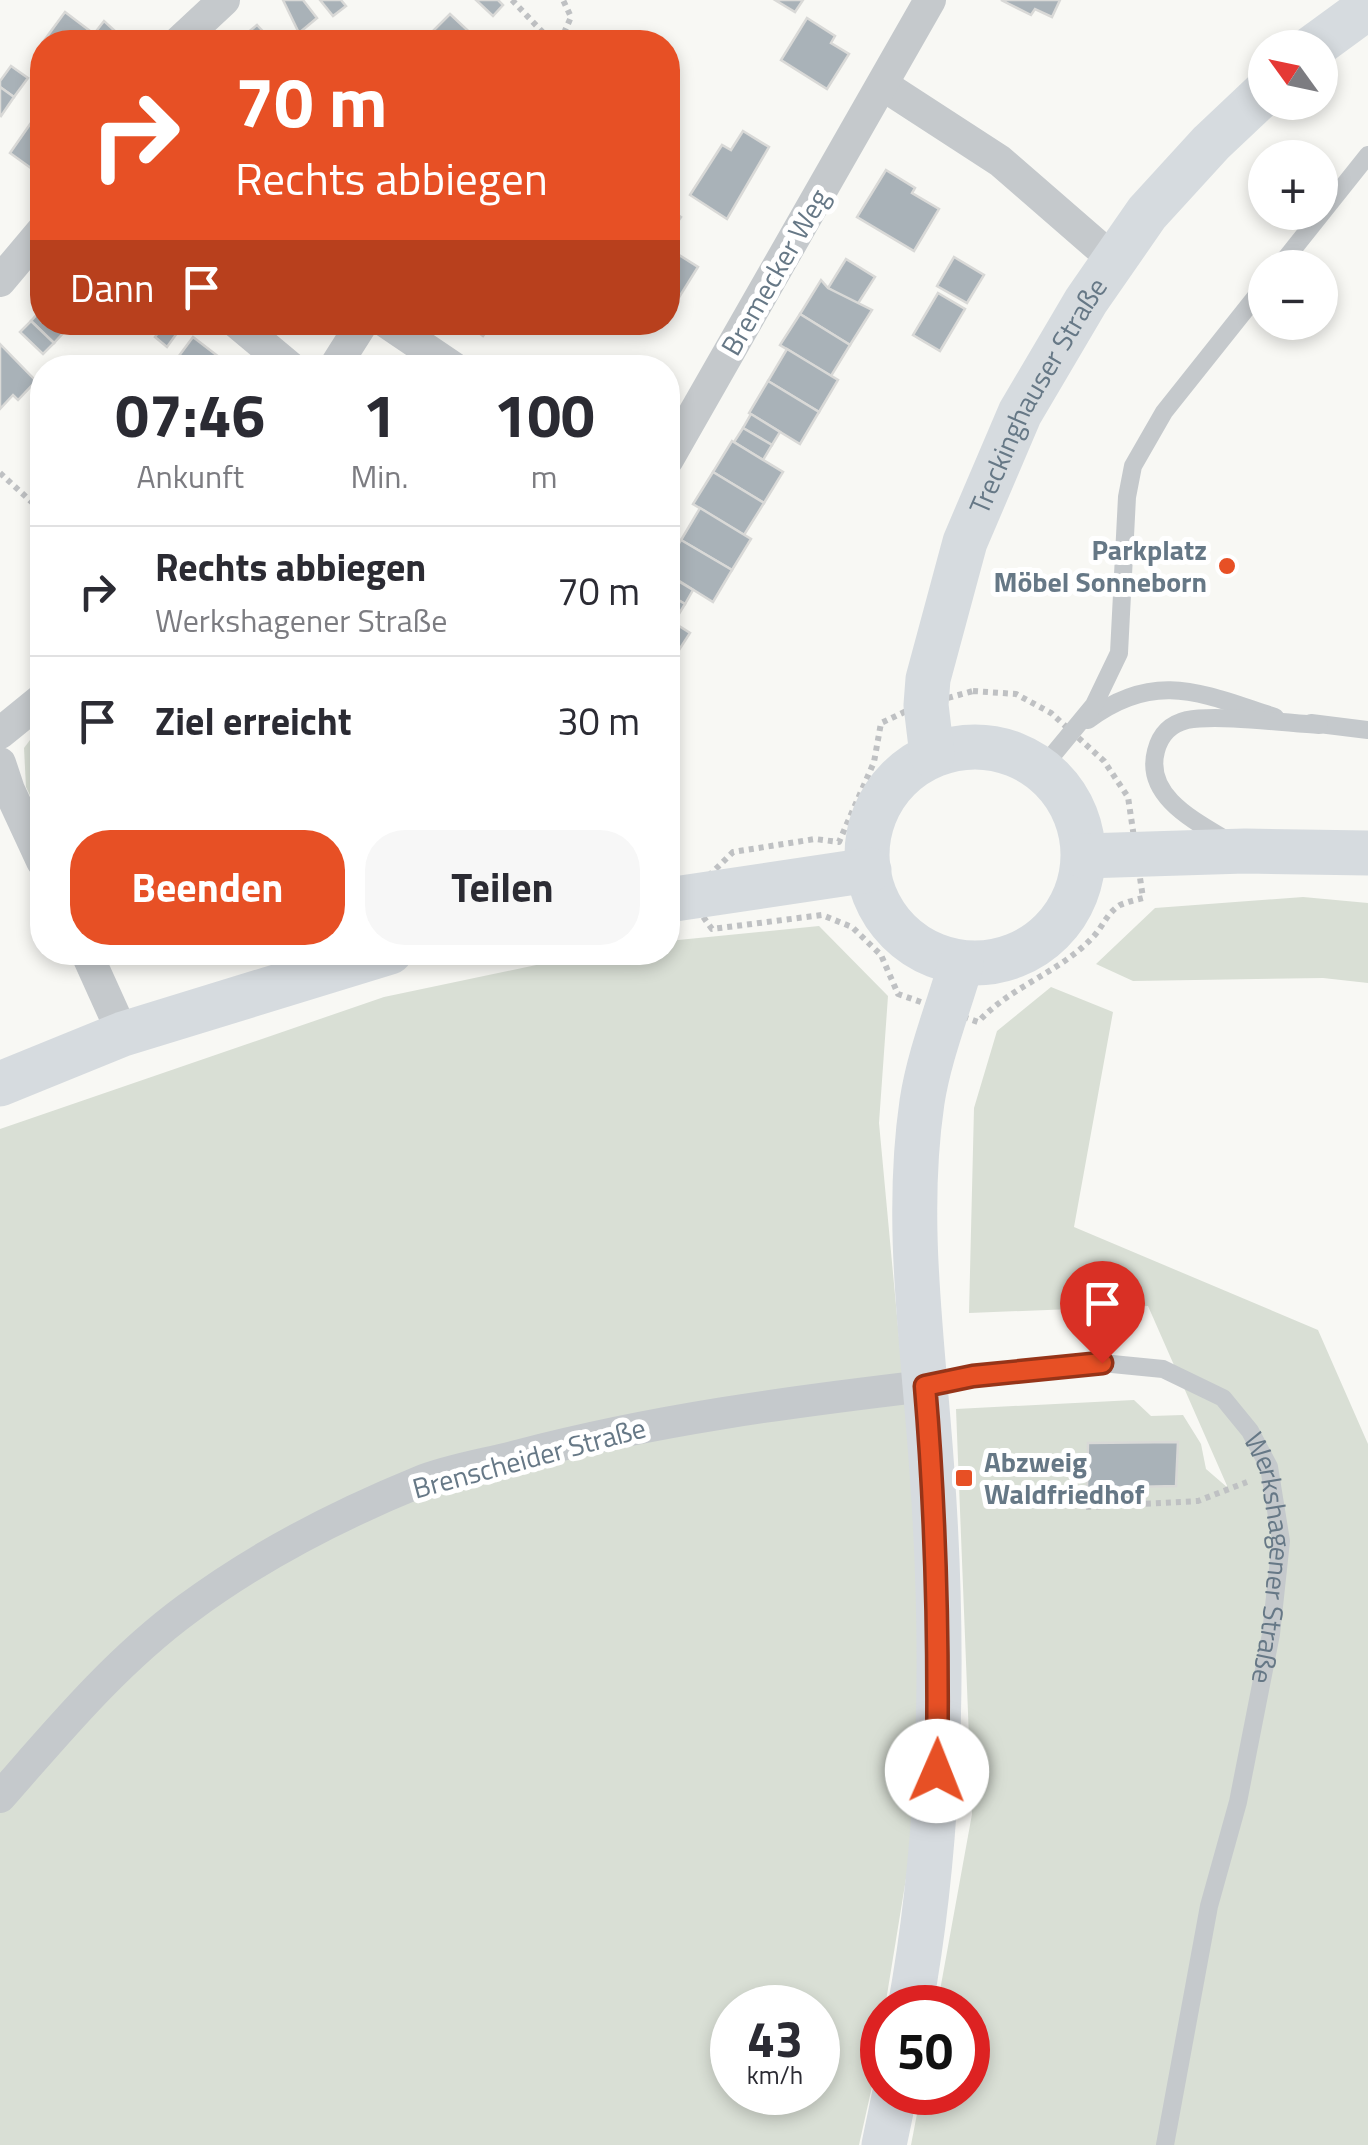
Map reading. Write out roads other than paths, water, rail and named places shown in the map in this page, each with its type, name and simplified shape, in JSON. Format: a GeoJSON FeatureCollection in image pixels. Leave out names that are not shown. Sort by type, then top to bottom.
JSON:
{"type":"FeatureCollection","features":[{"type":"Feature","properties":{"kind":"main road"},"geometry":{"type":"LineString","coordinates":[[1337,30],[1368,7]]}},
{"type":"Feature","properties":{"kind":"main road","name":"Treckinghauser Straße"},"geometry":{"type":"LineString","coordinates":[[932,755],[926,705],[928,680],[965,542],[1020,413],[1086,301],[1147,213],[1248,108]]}},
{"type":"Feature","properties":{"kind":"main road"},"geometry":{"type":"LineString","coordinates":[[986,746],[1012,752],[1042,768],[1074,808],[1084,856],[1073,902],[1061,922],[1039,944],[1004,960],[961,964],[934,956],[897,931],[874,896],[866,857],[869,830],[883,798],[908,770],[932,755],[956,748],[986,746]]}},
{"type":"Feature","properties":{"kind":"main road"},"geometry":{"type":"LineString","coordinates":[[1084,856],[1245,851],[1368,854]]}},
{"type":"Feature","properties":{"kind":"main road"},"geometry":{"type":"LineString","coordinates":[[680,898],[869,870]]}},
{"type":"Feature","properties":{"kind":"main road"},"geometry":{"type":"LineString","coordinates":[[914,1985],[936,1810],[939,1654],[916,1166],[923,1099],[961,964]]}},
{"type":"Feature","properties":{"kind":"main road"},"geometry":{"type":"LineString","coordinates":[[0,1084],[123,1034],[348,965]]}},
{"type":"Feature","properties":{"kind":"main road"},"geometry":{"type":"LineString","coordinates":[[884,2145],[890,2115]]}},
{"type":"Feature","properties":{"kind":"street"},"geometry":{"type":"LineString","coordinates":[[192,30],[224,0]]}},
{"type":"Feature","properties":{"kind":"street","name":"Bremecker Weg"},"geometry":{"type":"LineString","coordinates":[[680,438],[930,0]]}},
{"type":"Feature","properties":{"kind":"street"},"geometry":{"type":"LineString","coordinates":[[883,84],[1000,161],[1114,260]]}},
{"type":"Feature","properties":{"kind":"street"},"geometry":{"type":"LineString","coordinates":[[0,282],[30,245]]}},
{"type":"Feature","properties":{"kind":"street"},"geometry":{"type":"LineString","coordinates":[[252,335],[276,355]]}},
{"type":"Feature","properties":{"kind":"street"},"geometry":{"type":"LineString","coordinates":[[348,355],[369,335]]}},
{"type":"Feature","properties":{"kind":"street"},"geometry":{"type":"LineString","coordinates":[[401,335],[433,355]]}},
{"type":"Feature","properties":{"kind":"street"},"geometry":{"type":"LineString","coordinates":[[0,733],[30,709]]}},
{"type":"Feature","properties":{"kind":"street"},"geometry":{"type":"LineString","coordinates":[[0,763],[30,835]]}},
{"type":"Feature","properties":{"kind":"street"},"geometry":{"type":"LineString","coordinates":[[92,965],[123,1034]]}},
{"type":"Feature","properties":{"kind":"street","name":"Brenscheider Straße"},"geometry":{"type":"LineString","coordinates":[[0,1797],[65,1722],[186,1610],[301,1537],[422,1481],[598,1435],[741,1409],[925,1386]]}},
{"type":"Feature","properties":{"kind":"lane"},"geometry":{"type":"LineString","coordinates":[[1292,250],[1368,155]]}},
{"type":"Feature","properties":{"kind":"lane"},"geometry":{"type":"LineString","coordinates":[[1042,768],[1094,705],[1120,653],[1127,497],[1133,466],[1164,412],[1248,306]]}},
{"type":"Feature","properties":{"kind":"lane"},"geometry":{"type":"LineString","coordinates":[[1072,732],[1104,708],[1141,692],[1172,687],[1279,718],[1320,725]]}},
{"type":"Feature","properties":{"kind":"lane"},"geometry":{"type":"LineString","coordinates":[[1245,851],[1206,827],[1160,790],[1154,774],[1159,740],[1168,728],[1193,719],[1368,730]]}},
{"type":"Feature","properties":{"kind":"lane","name":"Werkshagener Straße"},"geometry":{"type":"LineString","coordinates":[[925,1386],[973,1376],[1102,1363],[1162,1369],[1223,1398],[1250,1430],[1269,1467],[1281,1541],[1271,1634],[1238,1802],[1209,1906],[1165,2145]]}},
{"type":"Feature","properties":{"kind":"place","name":"Parkplatz Möbel Sonneborn"},"geometry":{"type":"Point","coordinates":[1227,566]}},
{"type":"Feature","properties":{"kind":"place","name":"Abzweig Waldfriedhof"},"geometry":{"type":"Point","coordinates":[964,1478]}}]}
